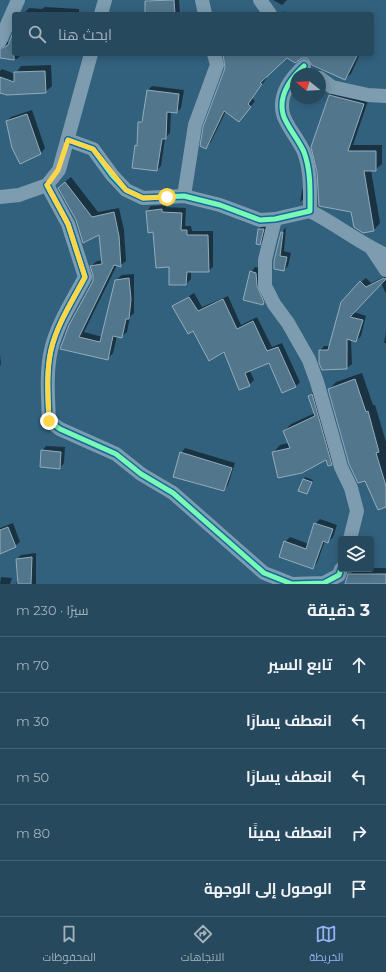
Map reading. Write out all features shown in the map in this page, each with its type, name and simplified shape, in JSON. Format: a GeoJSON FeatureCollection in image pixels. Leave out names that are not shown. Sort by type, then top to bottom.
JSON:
{"type":"FeatureCollection","features":[{"type":"Feature","properties":{"kind":"street"},"geometry":{"type":"LineString","coordinates":[[13,12],[18,0]]}},
{"type":"Feature","properties":{"kind":"street"},"geometry":{"type":"LineString","coordinates":[[102,12],[105,0]]}},
{"type":"Feature","properties":{"kind":"street"},"geometry":{"type":"LineString","coordinates":[[202,0],[205,12]]}},
{"type":"Feature","properties":{"kind":"street"},"geometry":{"type":"LineString","coordinates":[[260,0],[269,12]]}},
{"type":"Feature","properties":{"kind":"street"},"geometry":{"type":"LineString","coordinates":[[0,41],[12,14]]}},
{"type":"Feature","properties":{"kind":"street"},"geometry":{"type":"LineString","coordinates":[[0,197],[19,195],[47,185],[58,170],[68,140],[90,56]]}},
{"type":"Feature","properties":{"kind":"street"},"geometry":{"type":"LineString","coordinates":[[184,196],[195,125],[216,65],[214,56]]}},
{"type":"Feature","properties":{"kind":"street"},"geometry":{"type":"LineString","coordinates":[[306,65],[290,79],[283,96],[283,114],[303,151],[309,172],[310,211]]}},
{"type":"Feature","properties":{"kind":"street"},"geometry":{"type":"LineString","coordinates":[[326,82],[332,87],[368,95],[386,96]]}},
{"type":"Feature","properties":{"kind":"street"},"geometry":{"type":"LineString","coordinates":[[68,140],[93,149],[126,190],[143,198],[184,196],[220,205],[260,220],[275,219],[310,211],[333,222],[355,239],[386,255]]}},
{"type":"Feature","properties":{"kind":"street"},"geometry":{"type":"LineString","coordinates":[[47,185],[68,224],[85,277],[67,310],[51,349],[48,376],[49,421],[60,429],[116,454],[141,474],[173,493],[264,573],[292,584],[325,584],[339,575],[340,572]]}},
{"type":"Feature","properties":{"kind":"street"},"geometry":{"type":"LineString","coordinates":[[275,219],[265,260],[265,286],[274,304],[288,323],[309,360],[317,382],[341,467],[351,488],[357,511],[351,536]]}},
{"type":"Feature","properties":{"kind":"street"},"geometry":{"type":"LineString","coordinates":[[372,249],[386,270]]}},
{"type":"Feature","properties":{"kind":"building"},"geometry":{"type":"Polygon","coordinates":[[[174,0],[175,12],[145,12],[145,1],[174,0]]]}},
{"type":"Feature","properties":{"kind":"building"},"geometry":{"type":"Polygon","coordinates":[[[12,35],[12,56],[14,56],[14,60],[0,58],[0,49],[8,45],[12,35]]]}},
{"type":"Feature","properties":{"kind":"building"},"geometry":{"type":"Polygon","coordinates":[[[223,56],[357,56],[345,80],[326,71],[326,68],[319,68],[312,65],[307,58],[302,58],[295,63],[287,58],[260,83],[262,84],[248,104],[251,107],[239,122],[224,111],[206,149],[200,146],[203,127],[225,68],[223,56]]]}},
{"type":"Feature","properties":{"kind":"building"},"geometry":{"type":"Polygon","coordinates":[[[45,71],[46,93],[7,95],[0,93],[0,77],[14,82],[14,72],[45,71]]]}},
{"type":"Feature","properties":{"kind":"building"},"geometry":{"type":"Polygon","coordinates":[[[147,90],[179,94],[177,113],[167,112],[166,139],[162,139],[157,171],[132,168],[135,145],[137,146],[138,122],[142,122],[147,90]]]}},
{"type":"Feature","properties":{"kind":"building"},"geometry":{"type":"Polygon","coordinates":[[[329,95],[364,104],[348,151],[376,151],[376,171],[364,171],[374,231],[363,233],[354,227],[351,212],[319,206],[317,172],[311,147],[329,95]]]}},
{"type":"Feature","properties":{"kind":"building"},"geometry":{"type":"Polygon","coordinates":[[[27,114],[41,154],[20,164],[12,148],[6,121],[27,114]]]}},
{"type":"Feature","properties":{"kind":"building"},"geometry":{"type":"Polygon","coordinates":[[[65,182],[92,217],[114,212],[119,236],[121,267],[114,265],[79,337],[100,342],[115,280],[129,278],[131,299],[129,319],[126,319],[122,338],[113,336],[108,360],[60,349],[69,325],[93,281],[90,266],[102,264],[99,235],[83,243],[76,220],[58,188],[65,182]]]}},
{"type":"Feature","properties":{"kind":"building"},"geometry":{"type":"Polygon","coordinates":[[[162,209],[162,212],[182,213],[181,230],[187,230],[187,235],[208,235],[209,272],[187,272],[186,285],[169,285],[169,267],[156,268],[153,232],[148,233],[146,211],[162,209]]]}},
{"type":"Feature","properties":{"kind":"building"},"geometry":{"type":"Polygon","coordinates":[[[258,229],[264,229],[260,245],[256,244],[258,229]]]}},
{"type":"Feature","properties":{"kind":"building"},"geometry":{"type":"Polygon","coordinates":[[[281,232],[283,232],[280,256],[287,257],[284,271],[274,269],[274,261],[281,232]]]}},
{"type":"Feature","properties":{"kind":"building"},"geometry":{"type":"Polygon","coordinates":[[[250,271],[256,273],[257,286],[264,302],[263,305],[243,300],[250,271]]]}},
{"type":"Feature","properties":{"kind":"building"},"geometry":{"type":"Polygon","coordinates":[[[384,278],[386,279],[350,317],[363,320],[356,342],[347,339],[347,369],[322,370],[319,363],[319,350],[328,350],[341,302],[360,281],[366,287],[384,278]]]}},
{"type":"Feature","properties":{"kind":"building"},"geometry":{"type":"Polygon","coordinates":[[[189,297],[198,311],[223,299],[237,329],[253,321],[267,351],[278,347],[296,387],[282,393],[269,363],[245,373],[250,386],[239,390],[224,352],[209,361],[193,331],[188,334],[172,306],[189,297]]]}},
{"type":"Feature","properties":{"kind":"building"},"geometry":{"type":"Polygon","coordinates":[[[355,379],[366,412],[368,411],[379,452],[376,453],[386,486],[386,507],[378,510],[365,481],[358,483],[349,464],[328,389],[355,379]]]}},
{"type":"Feature","properties":{"kind":"building"},"geometry":{"type":"Polygon","coordinates":[[[312,394],[332,465],[328,466],[326,460],[302,473],[278,478],[272,452],[290,448],[283,431],[315,416],[308,396],[312,394]]]}},
{"type":"Feature","properties":{"kind":"building"},"geometry":{"type":"Polygon","coordinates":[[[41,450],[61,452],[60,469],[40,467],[41,450]]]}},
{"type":"Feature","properties":{"kind":"building"},"geometry":{"type":"Polygon","coordinates":[[[180,452],[232,468],[224,491],[173,477],[180,452]]]}},
{"type":"Feature","properties":{"kind":"building"},"geometry":{"type":"Polygon","coordinates":[[[303,479],[312,482],[307,494],[298,491],[303,479]]]}},
{"type":"Feature","properties":{"kind":"building"},"geometry":{"type":"Polygon","coordinates":[[[314,523],[333,529],[328,543],[323,541],[313,569],[279,557],[284,541],[306,549],[314,523]]]}},
{"type":"Feature","properties":{"kind":"building"},"geometry":{"type":"Polygon","coordinates":[[[8,527],[16,547],[0,554],[0,530],[8,527]]]}},
{"type":"Feature","properties":{"kind":"building"},"geometry":{"type":"Polygon","coordinates":[[[32,557],[31,584],[18,584],[16,559],[32,557]]]}},
{"type":"Feature","properties":{"kind":"building"},"geometry":{"type":"Polygon","coordinates":[[[348,574],[386,574],[386,584],[345,584],[348,574]]]}},
{"type":"Feature","properties":{"kind":"cycle path"},"geometry":{"type":"LineString","coordinates":[[68,140],[93,149],[112,175],[126,190],[143,198],[184,196],[220,205],[260,220],[275,219],[310,211],[310,181],[308,166],[302,147],[284,118],[282,107],[284,93],[290,81],[304,66]]}},
{"type":"Feature","properties":{"kind":"cycle path"},"geometry":{"type":"LineString","coordinates":[[47,185],[68,224],[85,277],[61,322],[51,350],[48,376],[49,421],[60,429],[116,454],[141,474],[173,493],[264,573],[292,584],[324,583],[339,575],[340,572]]}},
{"type":"Feature","properties":{"kind":"route"},"geometry":{"type":"LineString","coordinates":[[49,421],[48,376],[51,349],[67,310],[85,277],[68,224],[47,185],[58,170],[68,140],[93,149],[112,175],[126,190],[143,198],[167,197]]}}]}
